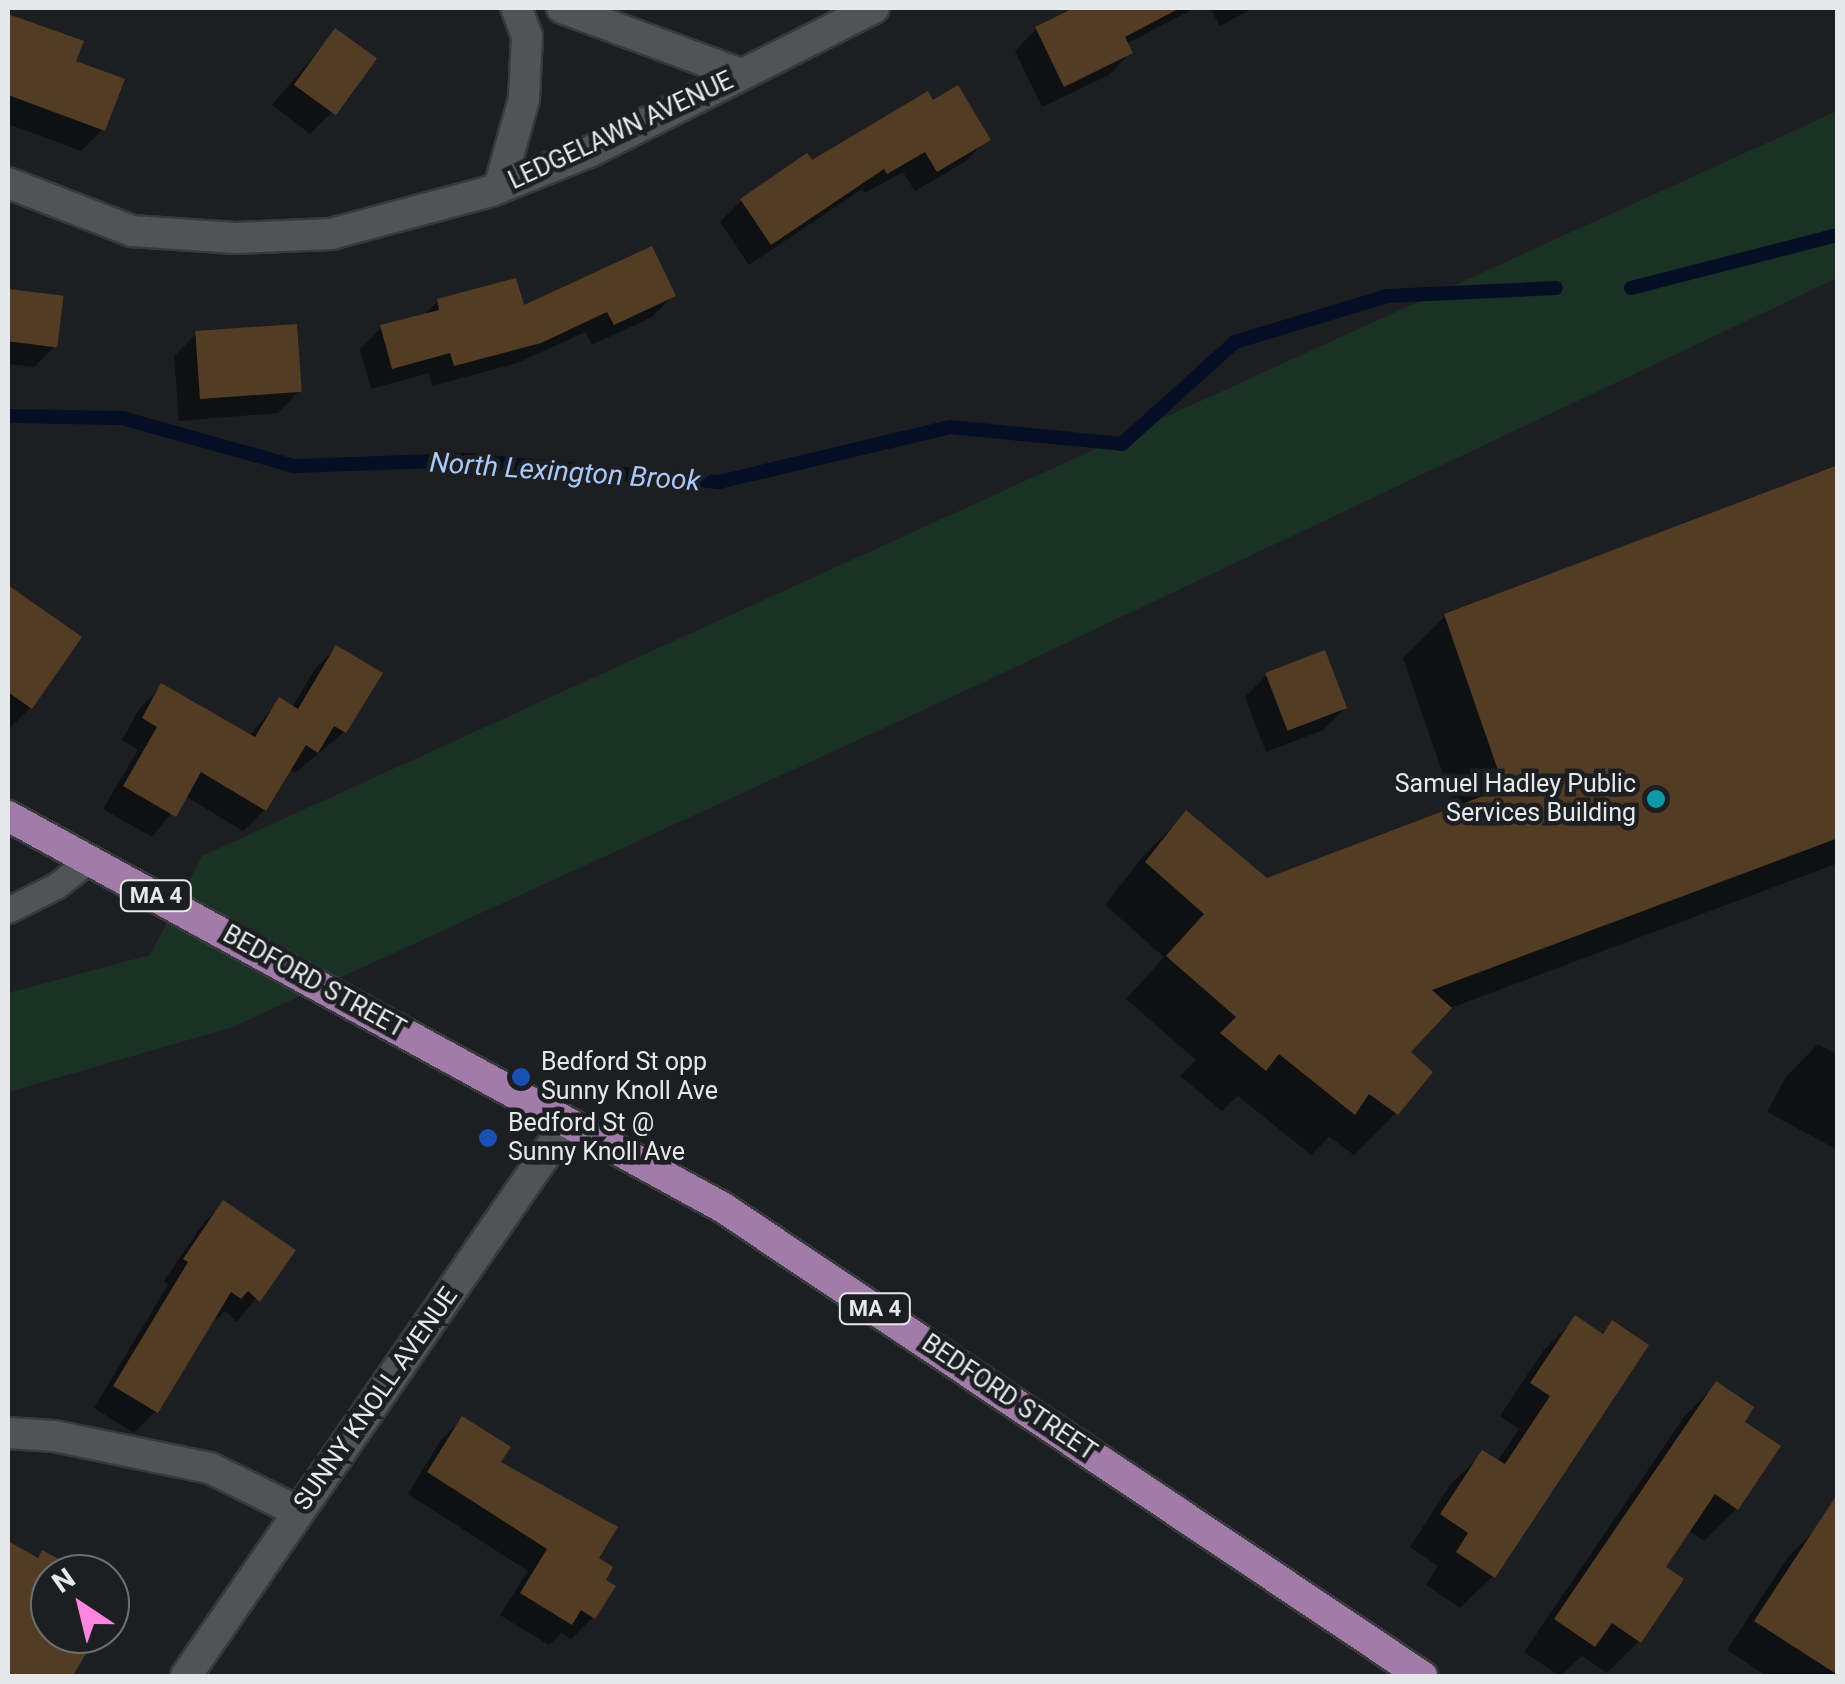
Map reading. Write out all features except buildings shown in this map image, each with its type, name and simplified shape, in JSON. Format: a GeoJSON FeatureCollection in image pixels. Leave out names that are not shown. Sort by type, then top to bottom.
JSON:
{"type":"FeatureCollection","features":[{"type":"Feature","properties":{"kind":"main road","name":"BEDFORD STREET"},"geometry":{"type":"LineString","coordinates":[[8,816],[722,1208],[1422,1676]]}},
{"type":"Feature","properties":{"kind":"street"},"geometry":{"type":"LineString","coordinates":[[499,188],[524,100],[526,36],[516,8]]}},
{"type":"Feature","properties":{"kind":"street"},"geometry":{"type":"LineString","coordinates":[[562,8],[740,74]]}},
{"type":"Feature","properties":{"kind":"street","name":"LEDGELAWN AVENUE"},"geometry":{"type":"LineString","coordinates":[[8,183],[132,231],[236,238],[330,234],[499,188],[588,152],[874,8]]}},
{"type":"Feature","properties":{"kind":"street","name":"SUNNY KNOLL AVENUE"},"geometry":{"type":"LineString","coordinates":[[186,1676],[566,1123]]}},
{"type":"Feature","properties":{"kind":"street"},"geometry":{"type":"LineString","coordinates":[[8,1434],[54,1436],[210,1468],[297,1510]]}},
{"type":"Feature","properties":{"kind":"lane"},"geometry":{"type":"LineString","coordinates":[[8,910],[56,886],[89,860]]}},
{"type":"Feature","properties":{"kind":"green space"},"geometry":{"type":"Polygon","coordinates":[[[1837,111],[1837,278],[969,689],[233,1027],[8,1092],[8,993],[150,955],[202,856],[1837,111]]]}},
{"type":"Feature","properties":{"kind":"waterway","name":"North Lexington Brook"},"geometry":{"type":"LineString","coordinates":[[1631,288],[1838,235]]}},
{"type":"Feature","properties":{"kind":"waterway","name":"North Lexington Brook"},"geometry":{"type":"LineString","coordinates":[[8,416],[122,418],[294,466],[466,460],[719,482],[950,427],[1122,444],[1235,342],[1387,296],[1556,288]]}},
{"type":"Feature","properties":{"kind":"place","name":"Samuel Hadley Public Services Building"},"geometry":{"type":"Point","coordinates":[1656,799]}},
{"type":"Feature","properties":{"kind":"place","name":"Bedford St opp Sunny Knoll Ave"},"geometry":{"type":"Point","coordinates":[521,1077]}},
{"type":"Feature","properties":{"kind":"place","name":"Bedford St @ Sunny Knoll Ave"},"geometry":{"type":"Point","coordinates":[488,1138]}}]}
